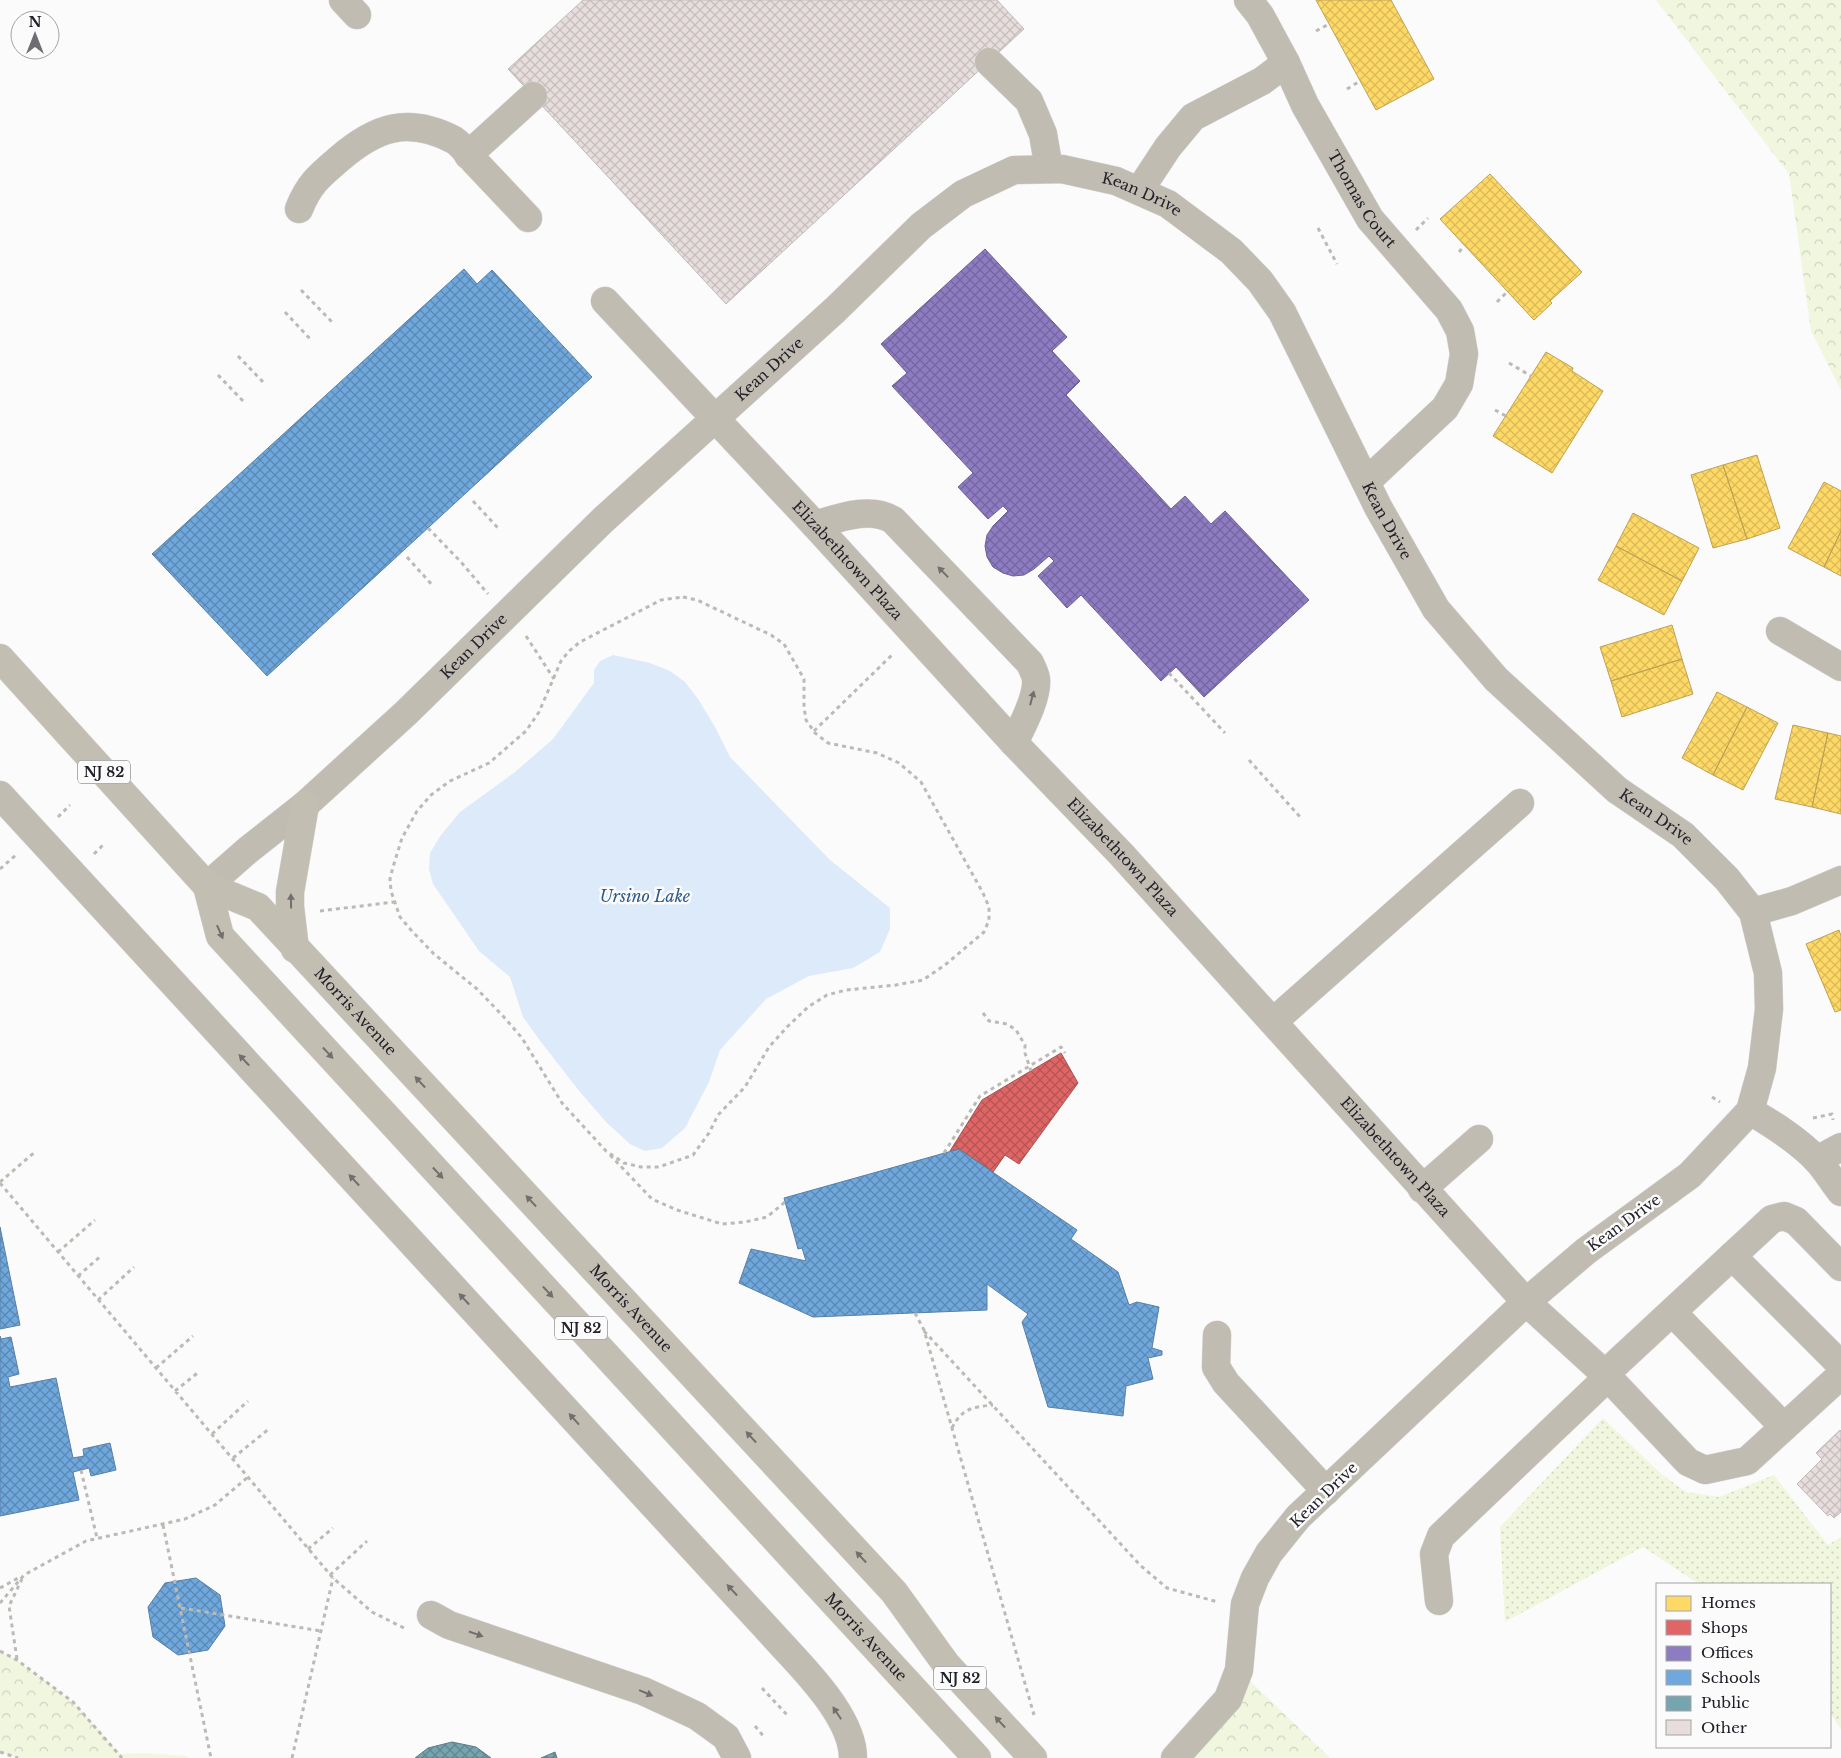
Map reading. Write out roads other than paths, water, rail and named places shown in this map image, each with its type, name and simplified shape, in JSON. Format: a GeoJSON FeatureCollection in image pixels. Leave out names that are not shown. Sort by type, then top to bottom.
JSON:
{"type":"FeatureCollection","features":[{"type":"Feature","properties":{"kind":"main road","name":"Morris Avenue"},"geometry":{"type":"LineString","coordinates":[[0,658],[207,886],[258,907],[894,1592],[946,1664],[1033,1758]]}},
{"type":"Feature","properties":{"kind":"main road"},"geometry":{"type":"LineString","coordinates":[[295,949],[290,892],[305,804]]}},
{"type":"Feature","properties":{"kind":"main road","name":"Morris Avenue"},"geometry":{"type":"LineString","coordinates":[[207,886],[220,936],[978,1758]]}},
{"type":"Feature","properties":{"kind":"street","name":"Thomas Court"},"geometry":{"type":"LineString","coordinates":[[1248,0],[1260,15],[1286,63],[1305,105],[1370,220],[1450,310],[1460,332],[1464,354],[1459,384],[1445,408],[1366,482]]}},
{"type":"Feature","properties":{"kind":"street"},"geometry":{"type":"LineString","coordinates":[[989,62],[1029,101],[1043,134],[1050,169]]}},
{"type":"Feature","properties":{"kind":"street"},"geometry":{"type":"LineString","coordinates":[[1140,191],[1168,147],[1193,117],[1262,81],[1286,63]]}},
{"type":"Feature","properties":{"kind":"street"},"geometry":{"type":"LineString","coordinates":[[468,155],[533,96]]}},
{"type":"Feature","properties":{"kind":"street"},"geometry":{"type":"LineString","coordinates":[[299,209],[306,192],[318,177],[358,142],[378,132],[402,127],[425,129],[456,141],[528,218]]}},
{"type":"Feature","properties":{"kind":"street","name":"Kean Drive"},"geometry":{"type":"LineString","coordinates":[[207,886],[305,804],[406,713],[603,520],[835,310],[921,226],[964,194],[1014,170],[1062,168],[1116,182],[1168,204],[1231,251],[1260,280],[1282,312],[1366,482],[1436,609],[1496,679],[1618,790],[1683,835],[1727,879],[1753,912],[1768,973],[1769,1009],[1762,1068],[1750,1111],[1690,1175],[1586,1251],[1526,1302],[1298,1517],[1269,1553],[1255,1578],[1244,1604],[1239,1670],[1228,1699],[1176,1758]]}},
{"type":"Feature","properties":{"kind":"street","name":"Elizabethtown Plaza"},"geometry":{"type":"LineString","coordinates":[[605,301],[815,525],[1014,744],[1121,854],[1274,1021],[1422,1189],[1526,1302],[1607,1376],[1688,1462],[1705,1470],[1747,1461],[1841,1375]]}},
{"type":"Feature","properties":{"kind":"street"},"geometry":{"type":"LineString","coordinates":[[815,525],[872,513],[885,515],[893,520],[1030,663],[1036,680],[1035,686],[1028,711],[1014,744]]}},
{"type":"Feature","properties":{"kind":"street"},"geometry":{"type":"LineString","coordinates":[[1780,630],[1841,667]]}},
{"type":"Feature","properties":{"kind":"street"},"geometry":{"type":"LineString","coordinates":[[0,796],[794,1658],[842,1718],[853,1752],[853,1758]]}},
{"type":"Feature","properties":{"kind":"street"},"geometry":{"type":"LineString","coordinates":[[1274,1021],[1520,803]]}},
{"type":"Feature","properties":{"kind":"street"},"geometry":{"type":"LineString","coordinates":[[1753,912],[1792,901],[1841,880]]}},
{"type":"Feature","properties":{"kind":"street"},"geometry":{"type":"LineString","coordinates":[[1750,1111],[1775,1126],[1817,1160],[1841,1192]]}},
{"type":"Feature","properties":{"kind":"street"},"geometry":{"type":"LineString","coordinates":[[1817,1160],[1837,1134]]}},
{"type":"Feature","properties":{"kind":"street"},"geometry":{"type":"LineString","coordinates":[[1422,1189],[1479,1139]]}},
{"type":"Feature","properties":{"kind":"street"},"geometry":{"type":"LineString","coordinates":[[1439,1601],[1434,1554],[1441,1536],[1672,1312],[1772,1219],[1784,1216],[1796,1221],[1841,1266]]}},
{"type":"Feature","properties":{"kind":"street"},"geometry":{"type":"LineString","coordinates":[[1732,1256],[1841,1365]]}},
{"type":"Feature","properties":{"kind":"street"},"geometry":{"type":"LineString","coordinates":[[1672,1312],[1784,1427]]}},
{"type":"Feature","properties":{"kind":"street"},"geometry":{"type":"LineString","coordinates":[[1218,1335],[1216,1367],[1226,1383],[1326,1490]]}},
{"type":"Feature","properties":{"kind":"street"},"geometry":{"type":"LineString","coordinates":[[431,1615],[449,1625],[643,1691],[697,1716],[726,1737],[738,1758]]}},
{"type":"Feature","properties":{"kind":"water","name":"Ursino Lake"},"geometry":{"type":"Polygon","coordinates":[[[613,655],[650,663],[670,671],[685,682],[715,727],[730,757],[830,860],[890,908],[890,929],[880,952],[853,968],[809,976],[766,999],[720,1050],[709,1082],[685,1128],[662,1148],[645,1151],[630,1144],[607,1123],[541,1042],[523,1017],[510,977],[479,951],[433,884],[429,869],[430,853],[441,835],[460,812],[515,772],[553,739],[594,683],[594,670],[600,661],[613,655]]]}}]}
